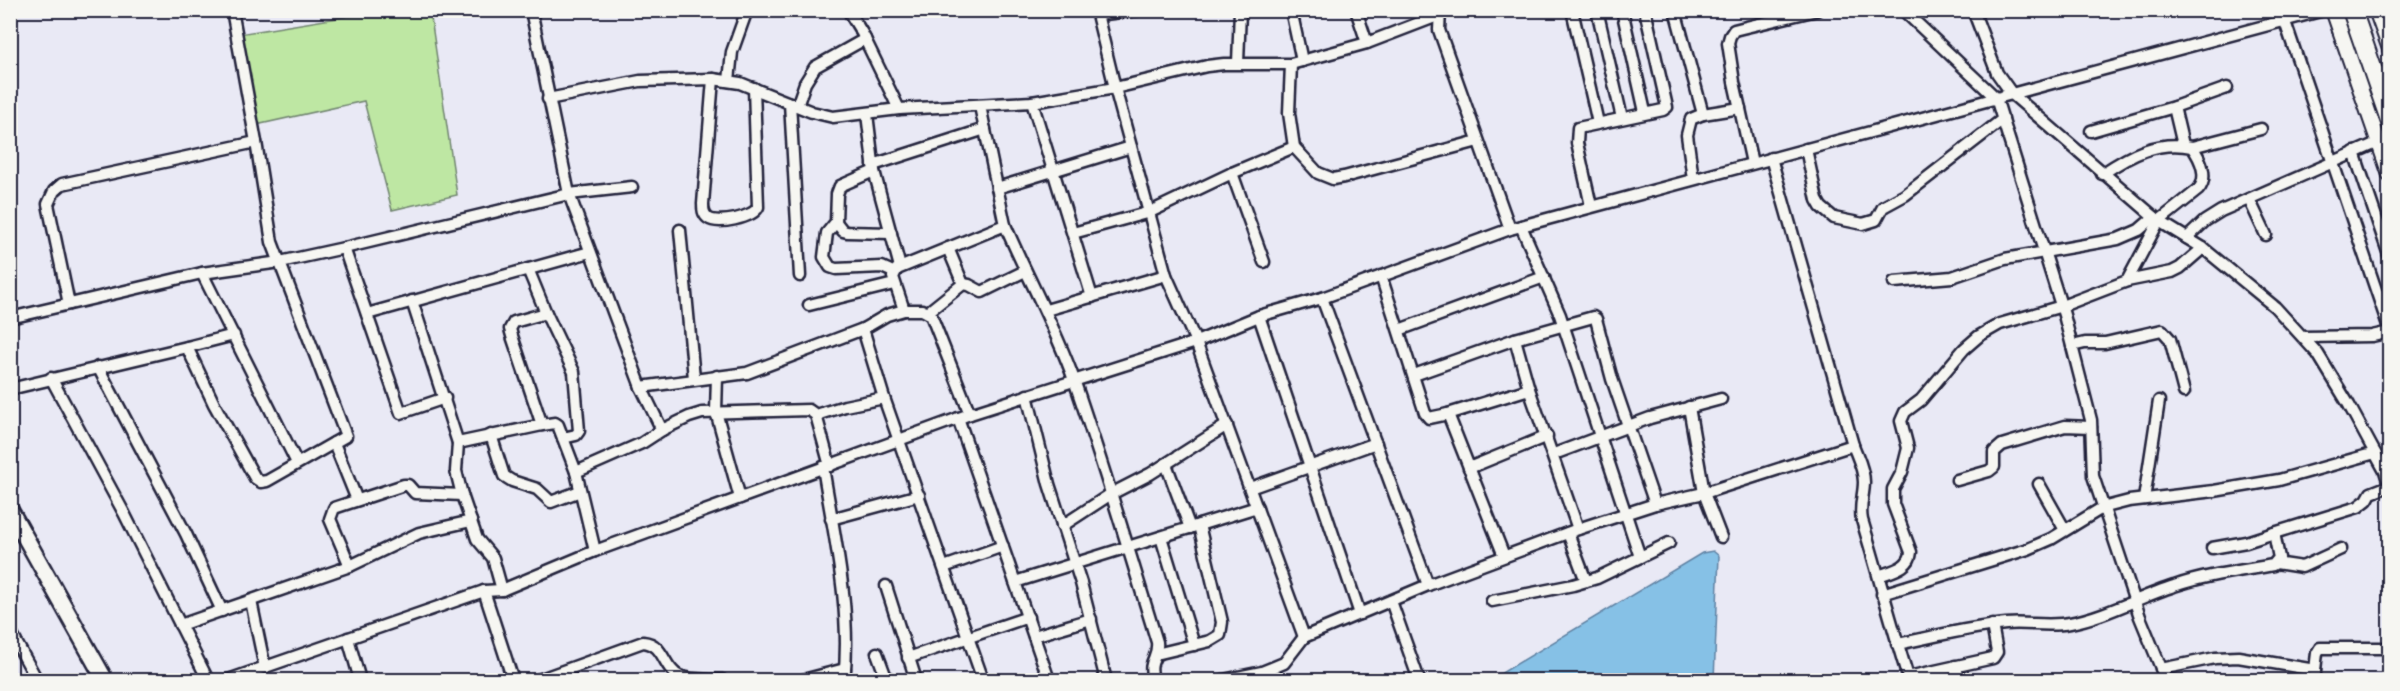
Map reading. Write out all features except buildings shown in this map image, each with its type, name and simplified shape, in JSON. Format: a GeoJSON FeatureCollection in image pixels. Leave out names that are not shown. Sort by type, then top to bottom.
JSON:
{"type":"FeatureCollection","features":[{"type":"Feature","properties":{"kind":"highway"},"geometry":{"type":"LineString","coordinates":[[2352,10],[2390,120]]}},
{"type":"Feature","properties":{"kind":"highway"},"geometry":{"type":"LineString","coordinates":[[2364,10],[2390,83]]}},
{"type":"Feature","properties":{"kind":"main road"},"geometry":{"type":"LineString","coordinates":[[10,510],[105,681]]}},
{"type":"Feature","properties":{"kind":"street"},"geometry":{"type":"LineString","coordinates":[[187,347],[214,404],[255,478],[261,482],[267,481],[346,436],[272,242],[232,10]]}},
{"type":"Feature","properties":{"kind":"street"},"geometry":{"type":"LineString","coordinates":[[531,10],[569,194],[641,387],[662,430]]}},
{"type":"Feature","properties":{"kind":"street"},"geometry":{"type":"LineString","coordinates":[[729,81],[732,52],[747,10]]}},
{"type":"Feature","properties":{"kind":"street"},"geometry":{"type":"LineString","coordinates":[[1137,10],[1097,13],[1114,88],[1166,275],[1196,342],[1304,637]]}},
{"type":"Feature","properties":{"kind":"street"},"geometry":{"type":"LineString","coordinates":[[1238,63],[1240,10]]}},
{"type":"Feature","properties":{"kind":"street"},"geometry":{"type":"LineString","coordinates":[[1291,10],[1302,61]]}},
{"type":"Feature","properties":{"kind":"street"},"geometry":{"type":"LineString","coordinates":[[1356,10],[1367,43]]}},
{"type":"Feature","properties":{"kind":"street"},"geometry":{"type":"LineString","coordinates":[[1572,10],[1598,123]]}},
{"type":"Feature","properties":{"kind":"street"},"geometry":{"type":"LineString","coordinates":[[1597,10],[1622,118]]}},
{"type":"Feature","properties":{"kind":"street"},"geometry":{"type":"LineString","coordinates":[[1622,10],[1645,112]]}},
{"type":"Feature","properties":{"kind":"street"},"geometry":{"type":"LineString","coordinates":[[1591,206],[1576,134],[1578,128],[1663,110],[1667,107],[1645,10]]}},
{"type":"Feature","properties":{"kind":"street"},"geometry":{"type":"LineString","coordinates":[[1676,10],[1703,114]]}},
{"type":"Feature","properties":{"kind":"street"},"geometry":{"type":"LineString","coordinates":[[1759,10],[1761,23]]}},
{"type":"Feature","properties":{"kind":"street"},"geometry":{"type":"LineString","coordinates":[[1752,163],[1729,52],[1730,36],[1734,30],[1817,10]]}},
{"type":"Feature","properties":{"kind":"street"},"geometry":{"type":"LineString","coordinates":[[1903,10],[1996,98],[2062,306],[2091,420],[2093,476],[2102,508],[2166,681]]}},
{"type":"Feature","properties":{"kind":"street"},"geometry":{"type":"LineString","coordinates":[[1973,10],[1997,73],[2012,94],[2156,219],[2203,248],[2275,307],[2304,338],[2318,354],[2349,405],[2389,483],[2371,493],[2367,500],[2358,507],[2246,542],[2212,548]]}},
{"type":"Feature","properties":{"kind":"street"},"geometry":{"type":"LineString","coordinates":[[2281,10],[2390,332],[2362,336],[2304,338]]}},
{"type":"Feature","properties":{"kind":"street"},"geometry":{"type":"LineString","coordinates":[[228,681],[484,591],[502,590],[595,551],[958,418],[1074,379],[1196,342],[1259,316],[1322,298],[1515,227],[2324,10]]}},
{"type":"Feature","properties":{"kind":"street"},"geometry":{"type":"LineString","coordinates":[[2333,10],[2390,175]]}},
{"type":"Feature","properties":{"kind":"street"},"geometry":{"type":"LineString","coordinates":[[2376,10],[2390,49]]}},
{"type":"Feature","properties":{"kind":"street"},"geometry":{"type":"LineString","coordinates":[[850,11],[899,109]]}},
{"type":"Feature","properties":{"kind":"street"},"geometry":{"type":"LineString","coordinates":[[548,99],[640,81],[713,79],[754,88],[822,116],[846,117],[899,109],[1032,102],[1114,88],[1207,66],[1238,63],[1291,64],[1367,43],[1440,13],[1439,30],[1478,141],[1515,227],[1544,277],[1563,326],[1640,557]]}},
{"type":"Feature","properties":{"kind":"street"},"geometry":{"type":"LineString","coordinates":[[800,276],[794,105],[815,67],[865,39]]}},
{"type":"Feature","properties":{"kind":"street"},"geometry":{"type":"LineString","coordinates":[[1291,64],[1288,113],[1294,147],[1318,173],[1333,179],[1478,141]]}},
{"type":"Feature","properties":{"kind":"street"},"geometry":{"type":"LineString","coordinates":[[713,79],[703,204],[704,213],[708,219],[716,221],[750,216],[756,213],[758,207],[754,88]]}},
{"type":"Feature","properties":{"kind":"street"},"geometry":{"type":"LineString","coordinates":[[2091,131],[2174,107],[2227,88]]}},
{"type":"Feature","properties":{"kind":"street"},"geometry":{"type":"LineString","coordinates":[[1032,102],[1092,297]]}},
{"type":"Feature","properties":{"kind":"street"},"geometry":{"type":"LineString","coordinates":[[980,106],[1005,225],[1025,272],[1046,310],[1074,379],[1157,642],[1156,654],[1151,663],[1154,681]]}},
{"type":"Feature","properties":{"kind":"street"},"geometry":{"type":"LineString","coordinates":[[1894,282],[1952,278],[2005,259],[2130,236],[2203,184],[2205,177],[2197,154],[2187,146],[2174,107]]}},
{"type":"Feature","properties":{"kind":"street"},"geometry":{"type":"LineString","coordinates":[[1693,179],[1687,135],[1691,119],[1703,114],[1740,108]]}},
{"type":"Feature","properties":{"kind":"street"},"geometry":{"type":"LineString","coordinates":[[867,114],[874,168],[891,233],[897,270],[894,284],[904,310]]}},
{"type":"Feature","properties":{"kind":"street"},"geometry":{"type":"LineString","coordinates":[[1806,149],[1817,200],[1821,207],[1834,218],[1869,223],[1876,220],[1883,207],[1905,195],[2003,119]]}},
{"type":"Feature","properties":{"kind":"street"},"geometry":{"type":"LineString","coordinates":[[985,129],[874,168],[840,186],[837,194],[836,222],[827,233],[824,257],[830,267],[882,267],[897,270],[1005,225]]}},
{"type":"Feature","properties":{"kind":"street"},"geometry":{"type":"LineString","coordinates":[[2102,174],[2124,159],[2146,149],[2159,146],[2187,146],[2261,129]]}},
{"type":"Feature","properties":{"kind":"street"},"geometry":{"type":"LineString","coordinates":[[69,304],[48,204],[54,191],[62,184],[256,142]]}},
{"type":"Feature","properties":{"kind":"street"},"geometry":{"type":"LineString","coordinates":[[2187,238],[2213,216],[2379,142]]}},
{"type":"Feature","properties":{"kind":"street"},"geometry":{"type":"LineString","coordinates":[[997,188],[1131,147]]}},
{"type":"Feature","properties":{"kind":"street"},"geometry":{"type":"LineString","coordinates":[[1073,233],[1150,212],[1232,173],[1294,147]]}},
{"type":"Feature","properties":{"kind":"street"},"geometry":{"type":"LineString","coordinates":[[2354,152],[2390,258]]}},
{"type":"Feature","properties":{"kind":"street"},"geometry":{"type":"LineString","coordinates":[[1771,158],[1864,480],[1860,512],[1908,679],[1993,658],[1996,655],[1992,625]]}},
{"type":"Feature","properties":{"kind":"street"},"geometry":{"type":"LineString","coordinates":[[1232,173],[1264,261]]}},
{"type":"Feature","properties":{"kind":"street"},"geometry":{"type":"LineString","coordinates":[[10,318],[202,273],[280,262],[344,248],[569,194],[632,187]]}},
{"type":"Feature","properties":{"kind":"street"},"geometry":{"type":"LineString","coordinates":[[2250,199],[2266,236]]}},
{"type":"Feature","properties":{"kind":"street"},"geometry":{"type":"LineString","coordinates":[[2127,281],[2133,274],[2156,219]]}},
{"type":"Feature","properties":{"kind":"street"},"geometry":{"type":"LineString","coordinates":[[836,222],[843,231],[847,232],[891,233]]}},
{"type":"Feature","properties":{"kind":"street"},"geometry":{"type":"LineString","coordinates":[[680,230],[693,378]]}},
{"type":"Feature","properties":{"kind":"street"},"geometry":{"type":"LineString","coordinates":[[344,248],[401,413],[445,398]]}},
{"type":"Feature","properties":{"kind":"street"},"geometry":{"type":"LineString","coordinates":[[948,248],[963,284]]}},
{"type":"Feature","properties":{"kind":"street"},"geometry":{"type":"LineString","coordinates":[[1879,576],[1905,565],[1910,559],[1911,552],[1893,504],[1893,489],[1902,472],[1908,448],[1902,427],[1902,416],[1921,400],[1964,349],[1979,336],[2000,324],[2062,306],[2127,281],[2172,272],[2203,248]]}},
{"type":"Feature","properties":{"kind":"street"},"geometry":{"type":"LineString","coordinates":[[367,314],[590,252]]}},
{"type":"Feature","properties":{"kind":"street"},"geometry":{"type":"LineString","coordinates":[[528,269],[576,379],[579,431],[576,435],[563,438]]}},
{"type":"Feature","properties":{"kind":"street"},"geometry":{"type":"LineString","coordinates":[[641,387],[693,378],[747,373],[863,329],[887,315],[904,310],[928,312],[963,284],[982,292],[1025,272]]}},
{"type":"Feature","properties":{"kind":"street"},"geometry":{"type":"LineString","coordinates":[[202,273],[297,463]]}},
{"type":"Feature","properties":{"kind":"street"},"geometry":{"type":"LineString","coordinates":[[1046,310],[1166,275]]}},
{"type":"Feature","properties":{"kind":"street"},"geometry":{"type":"LineString","coordinates":[[1381,276],[1429,418],[1530,389]]}},
{"type":"Feature","properties":{"kind":"street"},"geometry":{"type":"LineString","coordinates":[[1399,330],[1544,277]]}},
{"type":"Feature","properties":{"kind":"street"},"geometry":{"type":"LineString","coordinates":[[809,305],[894,284]]}},
{"type":"Feature","properties":{"kind":"street"},"geometry":{"type":"LineString","coordinates":[[1322,298],[1428,585]]}},
{"type":"Feature","properties":{"kind":"street"},"geometry":{"type":"LineString","coordinates":[[412,301],[458,443],[456,460],[462,495],[477,539],[493,558],[502,590]]}},
{"type":"Feature","properties":{"kind":"street"},"geometry":{"type":"LineString","coordinates":[[928,312],[970,414]]}},
{"type":"Feature","properties":{"kind":"street"},"geometry":{"type":"LineString","coordinates":[[542,425],[510,329],[514,322],[546,313]]}},
{"type":"Feature","properties":{"kind":"street"},"geometry":{"type":"LineString","coordinates":[[1259,316],[1360,614]]}},
{"type":"Feature","properties":{"kind":"street"},"geometry":{"type":"LineString","coordinates":[[1414,375],[1515,339],[1587,318],[1596,319],[1612,379],[1655,504]]}},
{"type":"Feature","properties":{"kind":"street"},"geometry":{"type":"LineString","coordinates":[[863,329],[884,398],[983,681]]}},
{"type":"Feature","properties":{"kind":"street"},"geometry":{"type":"LineString","coordinates":[[2072,346],[2085,343],[2105,343],[2162,330],[2170,339],[2184,392]]}},
{"type":"Feature","properties":{"kind":"street"},"geometry":{"type":"LineString","coordinates":[[10,389],[234,335]]}},
{"type":"Feature","properties":{"kind":"street"},"geometry":{"type":"LineString","coordinates":[[1515,339],[1530,389],[1554,454],[1586,581]]}},
{"type":"Feature","properties":{"kind":"street"},"geometry":{"type":"LineString","coordinates":[[98,367],[181,524],[222,611]]}},
{"type":"Feature","properties":{"kind":"street"},"geometry":{"type":"LineString","coordinates":[[717,376],[716,412],[740,498]]}},
{"type":"Feature","properties":{"kind":"street"},"geometry":{"type":"LineString","coordinates":[[51,378],[108,482],[208,681]]}},
{"type":"Feature","properties":{"kind":"street"},"geometry":{"type":"LineString","coordinates":[[1027,395],[1049,484],[1091,619],[1106,681]]}},
{"type":"Feature","properties":{"kind":"street"},"geometry":{"type":"LineString","coordinates":[[816,415],[884,398]]}},
{"type":"Feature","properties":{"kind":"street"},"geometry":{"type":"LineString","coordinates":[[1554,454],[1628,426],[1721,399]]}},
{"type":"Feature","properties":{"kind":"street"},"geometry":{"type":"LineString","coordinates":[[2144,499],[2159,401]]}},
{"type":"Feature","properties":{"kind":"street"},"geometry":{"type":"LineString","coordinates":[[1689,407],[1704,493],[1721,537]]}},
{"type":"Feature","properties":{"kind":"street"},"geometry":{"type":"LineString","coordinates":[[576,472],[642,444],[662,430],[689,417],[716,412],[801,408],[816,415],[827,467],[831,519],[842,590],[844,681]]}},
{"type":"Feature","properties":{"kind":"street"},"geometry":{"type":"LineString","coordinates":[[1448,414],[1504,556]]}},
{"type":"Feature","properties":{"kind":"street"},"geometry":{"type":"LineString","coordinates":[[958,418],[1049,681]]}},
{"type":"Feature","properties":{"kind":"street"},"geometry":{"type":"LineString","coordinates":[[458,443],[542,425],[555,423],[558,425],[576,472],[595,551]]}},
{"type":"Feature","properties":{"kind":"street"},"geometry":{"type":"LineString","coordinates":[[1062,526],[1227,425]]}},
{"type":"Feature","properties":{"kind":"street"},"geometry":{"type":"LineString","coordinates":[[1957,480],[1989,471],[1994,467],[1994,452],[2002,445],[2065,426],[2091,427]]}},
{"type":"Feature","properties":{"kind":"street"},"geometry":{"type":"LineString","coordinates":[[491,435],[501,470],[507,479],[537,489],[551,502],[580,491]]}},
{"type":"Feature","properties":{"kind":"street"},"geometry":{"type":"LineString","coordinates":[[1469,468],[1547,436]]}},
{"type":"Feature","properties":{"kind":"street"},"geometry":{"type":"LineString","coordinates":[[334,443],[357,500]]}},
{"type":"Feature","properties":{"kind":"street"},"geometry":{"type":"LineString","coordinates":[[1250,488],[1376,443]]}},
{"type":"Feature","properties":{"kind":"street"},"geometry":{"type":"LineString","coordinates":[[1222,681],[1262,672],[1284,663],[1304,637],[1504,556],[1655,504],[1704,493],[1853,445]]}},
{"type":"Feature","properties":{"kind":"street"},"geometry":{"type":"LineString","coordinates":[[1882,594],[2007,556],[2051,539],[2102,508],[2144,499],[2214,491],[2279,480],[2375,453]]}},
{"type":"Feature","properties":{"kind":"street"},"geometry":{"type":"LineString","coordinates":[[1156,654],[1216,639],[1222,630],[1194,526],[1166,464]]}},
{"type":"Feature","properties":{"kind":"street"},"geometry":{"type":"LineString","coordinates":[[2039,484],[2065,530]]}},
{"type":"Feature","properties":{"kind":"street"},"geometry":{"type":"LineString","coordinates":[[350,566],[330,519],[334,508],[404,485],[408,485],[415,493],[462,495]]}},
{"type":"Feature","properties":{"kind":"street"},"geometry":{"type":"LineString","coordinates":[[831,519],[919,495]]}},
{"type":"Feature","properties":{"kind":"street"},"geometry":{"type":"LineString","coordinates":[[1015,582],[1257,507]]}},
{"type":"Feature","properties":{"kind":"street"},"geometry":{"type":"LineString","coordinates":[[180,625],[350,566],[419,533],[471,521]]}},
{"type":"Feature","properties":{"kind":"street"},"geometry":{"type":"LineString","coordinates":[[2274,533],[2279,558],[2276,563]]}},
{"type":"Feature","properties":{"kind":"street"},"geometry":{"type":"LineString","coordinates":[[1161,537],[1194,645]]}},
{"type":"Feature","properties":{"kind":"street"},"geometry":{"type":"LineString","coordinates":[[1492,601],[1586,581],[1618,569],[1669,543]]}},
{"type":"Feature","properties":{"kind":"street"},"geometry":{"type":"LineString","coordinates":[[944,567],[1003,546]]}},
{"type":"Feature","properties":{"kind":"street"},"geometry":{"type":"LineString","coordinates":[[1897,644],[1992,625],[2069,623],[2197,579],[2276,563],[2302,567],[2341,549]]}},
{"type":"Feature","properties":{"kind":"street"},"geometry":{"type":"LineString","coordinates":[[886,586],[916,681]]}},
{"type":"Feature","properties":{"kind":"street"},"geometry":{"type":"LineString","coordinates":[[484,591],[513,681]]}},
{"type":"Feature","properties":{"kind":"street"},"geometry":{"type":"LineString","coordinates":[[251,601],[265,668]]}},
{"type":"Feature","properties":{"kind":"street"},"geometry":{"type":"LineString","coordinates":[[1391,601],[1419,681]]}},
{"type":"Feature","properties":{"kind":"street"},"geometry":{"type":"LineString","coordinates":[[908,658],[1028,617]]}},
{"type":"Feature","properties":{"kind":"street"},"geometry":{"type":"LineString","coordinates":[[1034,636],[1091,619]]}},
{"type":"Feature","properties":{"kind":"street"},"geometry":{"type":"LineString","coordinates":[[10,631],[37,681]]}},
{"type":"Feature","properties":{"kind":"street"},"geometry":{"type":"LineString","coordinates":[[348,638],[360,681]]}},
{"type":"Feature","properties":{"kind":"street"},"geometry":{"type":"LineString","coordinates":[[538,681],[643,642],[651,643],[658,648],[671,670],[680,676],[722,681]]}},
{"type":"Feature","properties":{"kind":"street"},"geometry":{"type":"LineString","coordinates":[[2161,669],[2215,658],[2238,657],[2315,675],[2317,652],[2320,648],[2390,648]]}},
{"type":"Feature","properties":{"kind":"street"},"geometry":{"type":"LineString","coordinates":[[877,653],[886,681]]}},
{"type":"Feature","properties":{"kind":"street"},"geometry":{"type":"LineString","coordinates":[[1955,666],[1960,681]]}},
{"type":"Feature","properties":{"kind":"street"},"geometry":{"type":"LineString","coordinates":[[803,681],[845,669]]}},
{"type":"Feature","properties":{"kind":"green space"},"geometry":{"type":"Polygon","coordinates":[[[380,11],[430,11],[457,195],[392,210],[364,101],[256,125],[239,34],[380,11]]]}},
{"type":"Feature","properties":{"kind":"water"},"geometry":{"type":"Polygon","coordinates":[[[1713,551],[1719,556],[1714,680],[1490,680],[1702,553],[1713,551]]]}}]}
